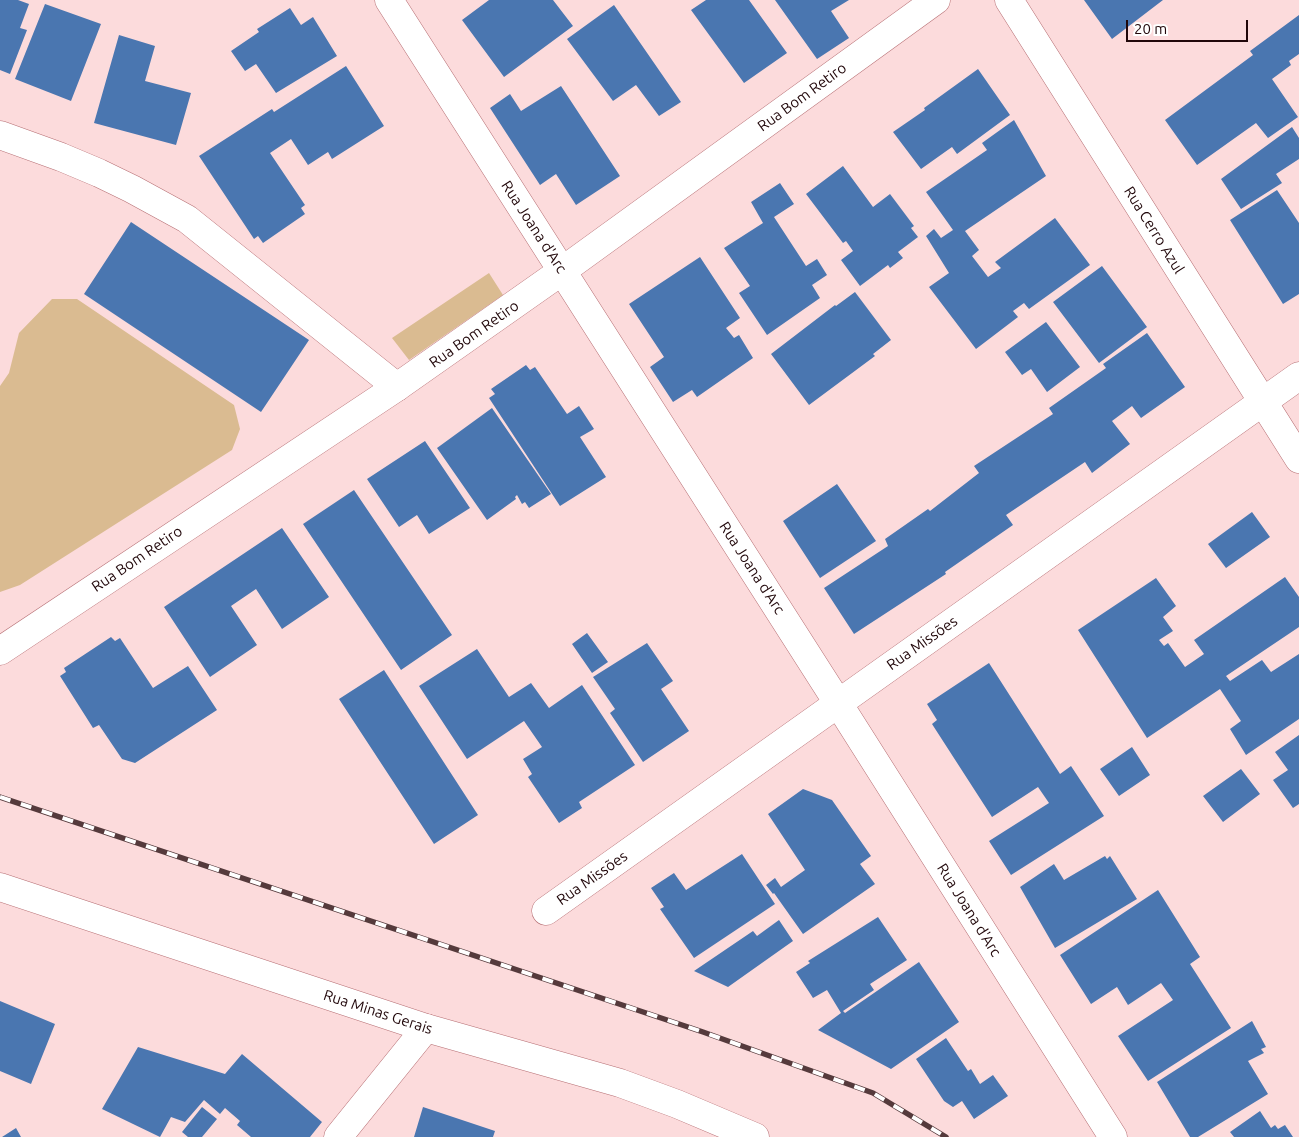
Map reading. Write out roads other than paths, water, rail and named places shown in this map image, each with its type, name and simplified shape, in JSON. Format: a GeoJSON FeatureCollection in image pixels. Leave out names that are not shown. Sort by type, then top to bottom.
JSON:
{"type":"FeatureCollection","features":[{"type":"Feature","properties":{"kind":"street","name":"Rua Joana d'Arc"},"geometry":{"type":"LineString","coordinates":[[389,0],[1113,1137]]}},
{"type":"Feature","properties":{"kind":"street","name":"Rua Bom Retiro"},"geometry":{"type":"LineString","coordinates":[[0,651],[397,387],[562,271],[936,0]]}},
{"type":"Feature","properties":{"kind":"street","name":"Rua Cerro Azul"},"geometry":{"type":"LineString","coordinates":[[1009,0],[1299,459]]}},
{"type":"Feature","properties":{"kind":"street"},"geometry":{"type":"LineString","coordinates":[[0,135],[99,173],[187,219],[397,387]]}},
{"type":"Feature","properties":{"kind":"street","name":"Rua Missões"},"geometry":{"type":"LineString","coordinates":[[546,911],[1299,376]]}},
{"type":"Feature","properties":{"kind":"street","name":"Rua Minas Gerais"},"geometry":{"type":"LineString","coordinates":[[0,887],[426,1028],[620,1083],[678,1104],[755,1137]]}},
{"type":"Feature","properties":{"kind":"street"},"geometry":{"type":"LineString","coordinates":[[338,1137],[426,1028]]}},
{"type":"Feature","properties":{"kind":"railway"},"geometry":{"type":"LineString","coordinates":[[0,797],[703,1032],[873,1093],[946,1137]]}}]}
